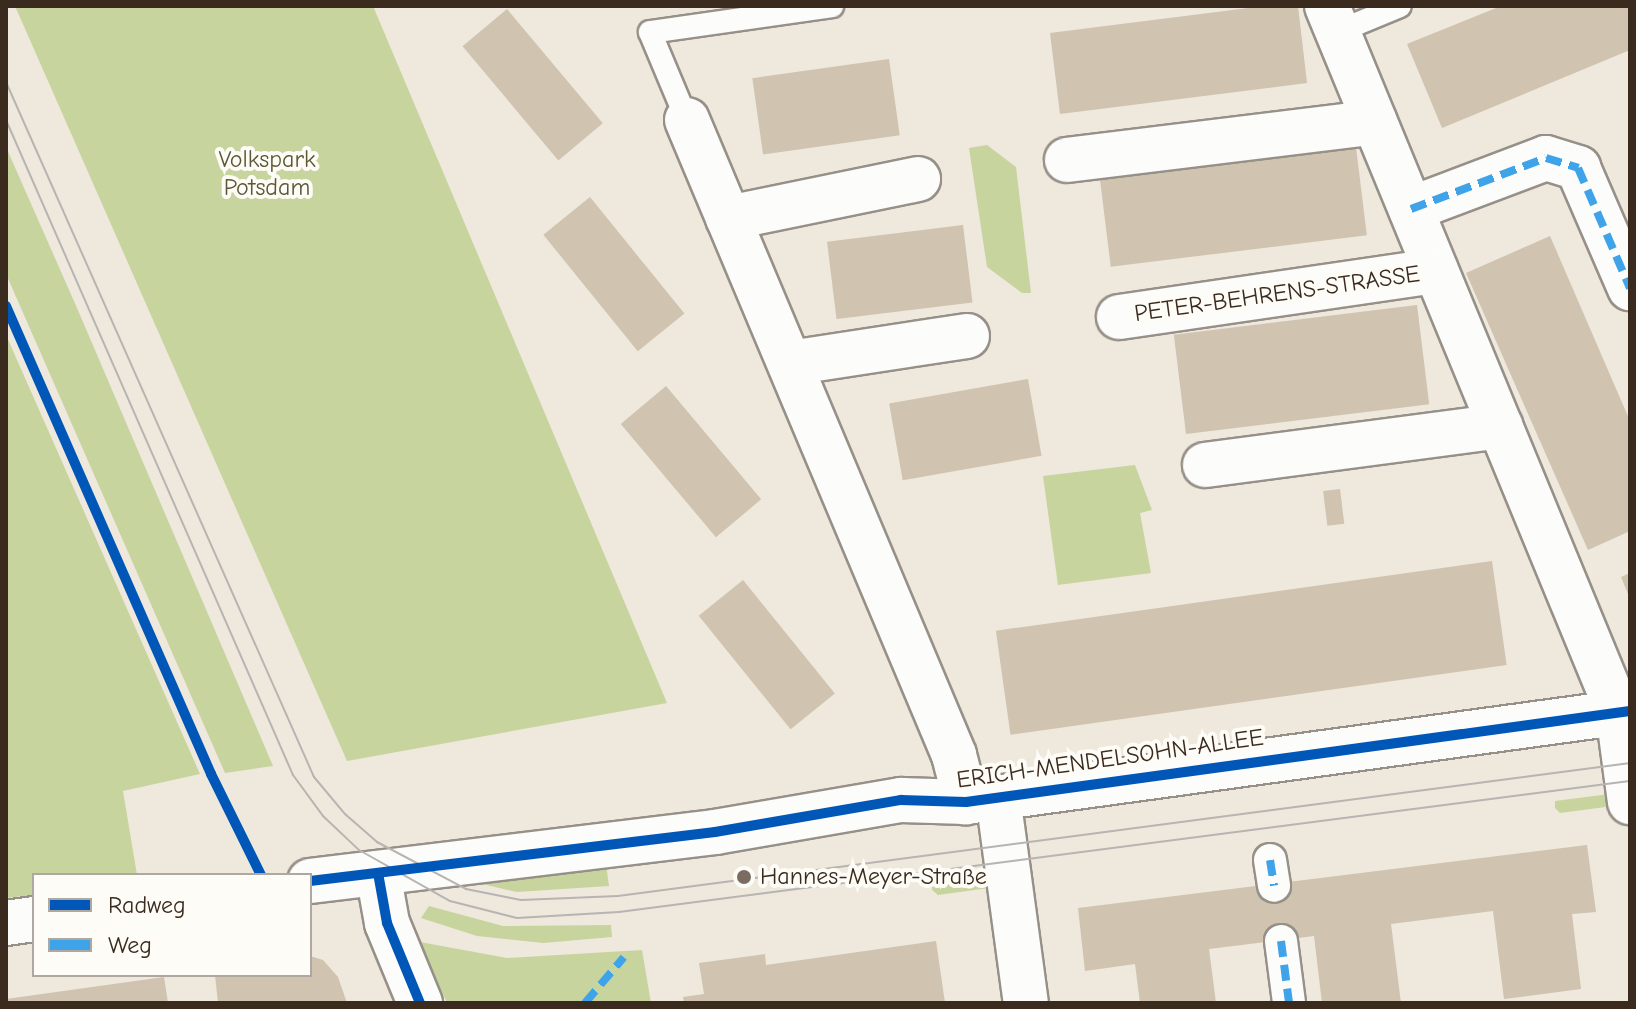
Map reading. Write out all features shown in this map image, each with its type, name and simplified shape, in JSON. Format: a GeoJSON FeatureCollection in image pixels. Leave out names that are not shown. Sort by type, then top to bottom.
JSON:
{"type":"FeatureCollection","features":[{"type":"Feature","properties":{"kind":"street","name":"PETER-BEHRENS-STRASSE"},"geometry":{"type":"LineString","coordinates":[[1332,19],[1500,426],[1624,712],[1630,802]]}},
{"type":"Feature","properties":{"kind":"street"},"geometry":{"type":"LineString","coordinates":[[687,120],[954,755],[982,800],[1026,1003]]}},
{"type":"Feature","properties":{"kind":"street"},"geometry":{"type":"LineString","coordinates":[[1067,160],[1375,122]]}},
{"type":"Feature","properties":{"kind":"street"},"geometry":{"type":"LineString","coordinates":[[1411,209],[1546,158],[1578,168],[1630,288]]}},
{"type":"Feature","properties":{"kind":"street"},"geometry":{"type":"LineString","coordinates":[[728,218],[918,179]]}},
{"type":"Feature","properties":{"kind":"street","name":"PETER-BEHRENS-STRASSE"},"geometry":{"type":"LineString","coordinates":[[1119,317],[1436,271]]}},
{"type":"Feature","properties":{"kind":"street"},"geometry":{"type":"LineString","coordinates":[[790,363],[967,336]]}},
{"type":"Feature","properties":{"kind":"street"},"geometry":{"type":"LineString","coordinates":[[1205,465],[1500,426]]}},
{"type":"Feature","properties":{"kind":"street","name":"ERICH-MENDELSOHN-ALLEE"},"geometry":{"type":"LineString","coordinates":[[312,881],[715,832],[901,800],[982,800],[1624,712]]}},
{"type":"Feature","properties":{"kind":"street"},"geometry":{"type":"LineString","coordinates":[[378,873],[387,923],[420,1003]]}},
{"type":"Feature","properties":{"kind":"street"},"geometry":{"type":"LineString","coordinates":[[6,923],[32,919]]}},
{"type":"Feature","properties":{"kind":"street"},"geometry":{"type":"LineString","coordinates":[[1281,941],[1289,1003]]}},
{"type":"Feature","properties":{"kind":"lane"},"geometry":{"type":"LineString","coordinates":[[687,120],[650,32],[832,6]]}},
{"type":"Feature","properties":{"kind":"lane"},"geometry":{"type":"LineString","coordinates":[[1332,19],[1400,6]]}},
{"type":"Feature","properties":{"kind":"green space","name":"Volkspark Potsdam"},"geometry":{"type":"Polygon","coordinates":[[[15,6],[373,6],[667,703],[347,761],[15,6]]]}},
{"type":"Feature","properties":{"kind":"green space"},"geometry":{"type":"Polygon","coordinates":[[[987,145],[1016,167],[1031,293],[1022,293],[987,267],[969,148],[987,145]]]}},
{"type":"Feature","properties":{"kind":"green space"},"geometry":{"type":"Polygon","coordinates":[[[6,147],[273,766],[225,773],[6,274],[6,147]]]}},
{"type":"Feature","properties":{"kind":"green space"},"geometry":{"type":"Polygon","coordinates":[[[6,335],[200,774],[123,791],[137,873],[32,873],[32,895],[6,898],[6,335]]]}},
{"type":"Feature","properties":{"kind":"green space"},"geometry":{"type":"Polygon","coordinates":[[[1135,465],[1152,510],[1140,513],[1151,573],[1058,585],[1043,476],[1135,465]]]}},
{"type":"Feature","properties":{"kind":"green space"},"geometry":{"type":"Polygon","coordinates":[[[1610,794],[1613,806],[1560,813],[1555,808],[1555,801],[1610,794]]]}},
{"type":"Feature","properties":{"kind":"green space"},"geometry":{"type":"Polygon","coordinates":[[[606,864],[609,886],[517,892],[478,883],[606,864]]]}},
{"type":"Feature","properties":{"kind":"green space"},"geometry":{"type":"Polygon","coordinates":[[[988,875],[989,888],[938,895],[932,890],[932,882],[988,875]]]}},
{"type":"Feature","properties":{"kind":"green space"},"geometry":{"type":"Polygon","coordinates":[[[429,906],[503,926],[611,925],[612,937],[543,943],[477,936],[421,918],[429,906]]]}},
{"type":"Feature","properties":{"kind":"green space"},"geometry":{"type":"Polygon","coordinates":[[[420,942],[507,958],[642,950],[651,1003],[447,1003],[420,942]]]}},
{"type":"Feature","properties":{"kind":"building"},"geometry":{"type":"Polygon","coordinates":[[[1264,6],[1298,6],[1307,83],[1060,114],[1050,33],[1264,6]]]}},
{"type":"Feature","properties":{"kind":"building"},"geometry":{"type":"Polygon","coordinates":[[[1501,6],[1630,6],[1630,50],[1442,128],[1407,44],[1501,6]]]}},
{"type":"Feature","properties":{"kind":"building"},"geometry":{"type":"Polygon","coordinates":[[[507,9],[603,123],[558,160],[463,46],[507,9]]]}},
{"type":"Feature","properties":{"kind":"building"},"geometry":{"type":"Polygon","coordinates":[[[889,59],[900,135],[763,154],[752,78],[889,59]]]}},
{"type":"Feature","properties":{"kind":"building"},"geometry":{"type":"Polygon","coordinates":[[[1355,139],[1367,235],[1111,267],[1099,170],[1355,139]]]}},
{"type":"Feature","properties":{"kind":"building"},"geometry":{"type":"Polygon","coordinates":[[[590,197],[684,314],[638,351],[543,235],[590,197]]]}},
{"type":"Feature","properties":{"kind":"building"},"geometry":{"type":"Polygon","coordinates":[[[963,225],[973,302],[837,319],[827,242],[963,225]]]}},
{"type":"Feature","properties":{"kind":"building"},"geometry":{"type":"Polygon","coordinates":[[[1550,236],[1630,421],[1630,531],[1588,550],[1466,273],[1550,236]]]}},
{"type":"Feature","properties":{"kind":"building"},"geometry":{"type":"Polygon","coordinates":[[[1417,305],[1429,404],[1186,434],[1174,335],[1417,305]]]}},
{"type":"Feature","properties":{"kind":"building"},"geometry":{"type":"Polygon","coordinates":[[[1028,379],[1042,456],[903,480],[889,403],[1028,379]]]}},
{"type":"Feature","properties":{"kind":"building"},"geometry":{"type":"Polygon","coordinates":[[[666,386],[761,499],[716,537],[621,424],[666,386]]]}},
{"type":"Feature","properties":{"kind":"building"},"geometry":{"type":"Polygon","coordinates":[[[1340,489],[1344,524],[1327,526],[1323,491],[1340,489]]]}},
{"type":"Feature","properties":{"kind":"building"},"geometry":{"type":"Polygon","coordinates":[[[1492,561],[1507,665],[1010,735],[996,631],[1492,561]]]}},
{"type":"Feature","properties":{"kind":"building"},"geometry":{"type":"Polygon","coordinates":[[[1630,573],[1630,599],[1621,577],[1630,573]]]}},
{"type":"Feature","properties":{"kind":"building"},"geometry":{"type":"Polygon","coordinates":[[[743,580],[835,693],[791,729],[699,616],[743,580]]]}},
{"type":"Feature","properties":{"kind":"building"},"geometry":{"type":"Polygon","coordinates":[[[1587,845],[1596,912],[1572,914],[1581,989],[1504,999],[1493,911],[1391,924],[1401,1003],[1322,1003],[1314,936],[1209,949],[1216,1003],[1140,1003],[1135,964],[1085,971],[1078,908],[1587,845]]]}},
{"type":"Feature","properties":{"kind":"building"},"geometry":{"type":"Polygon","coordinates":[[[936,941],[945,1003],[684,1003],[683,997],[704,994],[699,963],[765,954],[766,965],[936,941]]]}},
{"type":"Feature","properties":{"kind":"building"},"geometry":{"type":"Polygon","coordinates":[[[312,957],[323,960],[338,977],[347,1003],[218,1003],[215,977],[312,977],[312,957]]]}},
{"type":"Feature","properties":{"kind":"building"},"geometry":{"type":"Polygon","coordinates":[[[164,977],[168,1003],[6,1003],[6,999],[164,977]]]}},
{"type":"Feature","properties":{"kind":"tram line"},"geometry":{"type":"LineString","coordinates":[[6,82],[314,777],[345,814],[377,842],[466,889],[521,900],[618,896],[1630,763]]}},
{"type":"Feature","properties":{"kind":"tram line"},"geometry":{"type":"LineString","coordinates":[[6,120],[293,775],[323,816],[359,850],[450,901],[517,918],[619,912],[1630,781]]}},
{"type":"Feature","properties":{"kind":"marked path"},"geometry":{"type":"LineString","coordinates":[[1411,209],[1546,158],[1578,168],[1630,288]]}},
{"type":"Feature","properties":{"kind":"marked path"},"geometry":{"type":"LineString","coordinates":[[1270,860],[1274,886]]}},
{"type":"Feature","properties":{"kind":"marked path"},"geometry":{"type":"LineString","coordinates":[[1281,941],[1289,1003]]}},
{"type":"Feature","properties":{"kind":"marked path"},"geometry":{"type":"LineString","coordinates":[[585,1003],[624,957]]}},
{"type":"Feature","properties":{"kind":"cycle path"},"geometry":{"type":"LineString","coordinates":[[6,306],[211,774],[260,873]]}},
{"type":"Feature","properties":{"kind":"cycle path"},"geometry":{"type":"LineString","coordinates":[[312,881],[715,832],[901,800],[966,802],[1630,711]]}},
{"type":"Feature","properties":{"kind":"cycle path"},"geometry":{"type":"LineString","coordinates":[[378,873],[387,923],[420,1003]]}},
{"type":"Feature","properties":{"kind":"place","name":"Hannes-Meyer-Straße"},"geometry":{"type":"Point","coordinates":[744,877]}}]}
